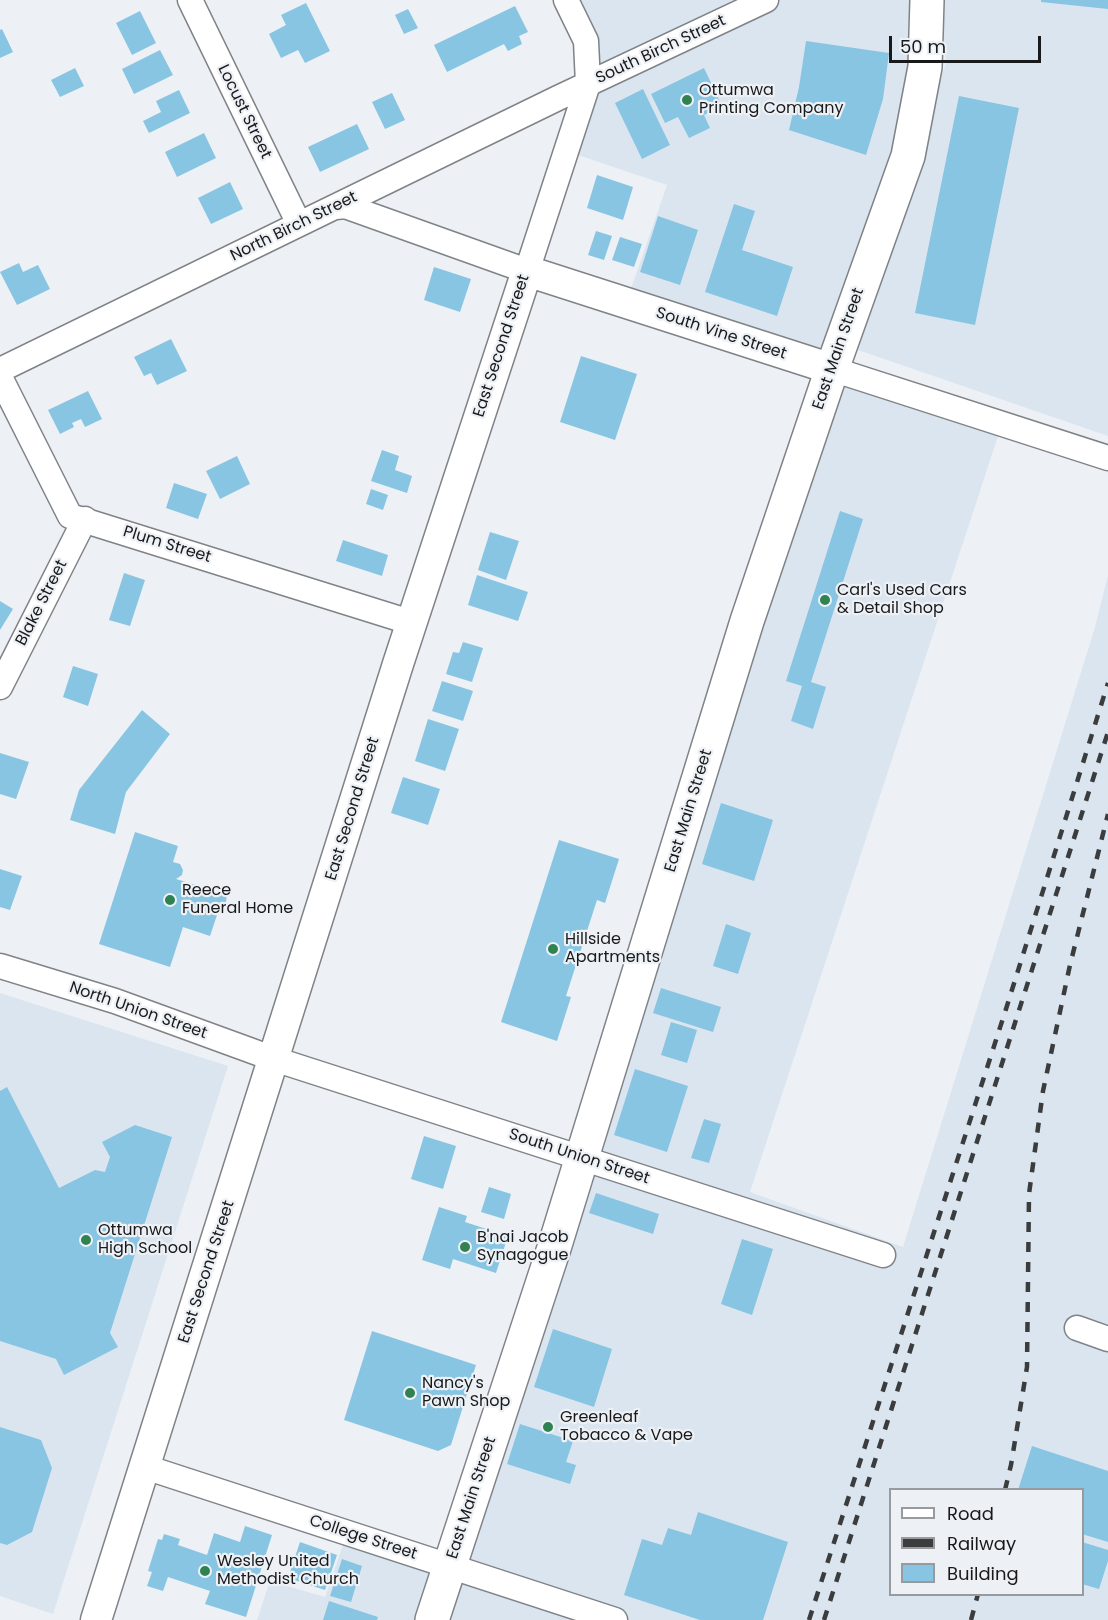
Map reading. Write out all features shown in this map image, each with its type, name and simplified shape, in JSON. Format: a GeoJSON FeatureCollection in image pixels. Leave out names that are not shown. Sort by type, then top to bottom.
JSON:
{"type":"FeatureCollection","features":[{"type":"Feature","properties":{"kind":"main road","name":"East Main Street"},"geometry":{"type":"LineString","coordinates":[[432,1620],[581,1158],[747,621],[832,369],[908,156],[925,67],[927,0]]}},
{"type":"Feature","properties":{"kind":"street","name":"Locust Street"},"geometry":{"type":"LineString","coordinates":[[190,0],[299,224]]}},
{"type":"Feature","properties":{"kind":"street","name":"East Second Street"},"geometry":{"type":"LineString","coordinates":[[96,1620],[413,623],[588,84],[586,41],[566,0]]}},
{"type":"Feature","properties":{"kind":"street","name":"South Birch Street"},"geometry":{"type":"LineString","coordinates":[[588,84],[766,0]]}},
{"type":"Feature","properties":{"kind":"street","name":"North Birch Street"},"geometry":{"type":"LineString","coordinates":[[0,369],[588,84]]}},
{"type":"Feature","properties":{"kind":"street","name":"South Vine Street"},"geometry":{"type":"LineString","coordinates":[[336,207],[345,206],[527,271],[1108,458]]}},
{"type":"Feature","properties":{"kind":"street","name":"Plum Street"},"geometry":{"type":"LineString","coordinates":[[0,377],[70,516],[413,623]]}},
{"type":"Feature","properties":{"kind":"street","name":"Blake Street"},"geometry":{"type":"LineString","coordinates":[[0,687],[85,519]]}},
{"type":"Feature","properties":{"kind":"street","name":"North Union Street"},"geometry":{"type":"LineString","coordinates":[[0,966],[115,1000],[274,1059]]}},
{"type":"Feature","properties":{"kind":"street","name":"South Union Street"},"geometry":{"type":"LineString","coordinates":[[274,1059],[883,1255]]}},
{"type":"Feature","properties":{"kind":"street"},"geometry":{"type":"LineString","coordinates":[[1077,1328],[1108,1339]]}},
{"type":"Feature","properties":{"kind":"street","name":"College Street"},"geometry":{"type":"LineString","coordinates":[[145,1467],[615,1620]]}},
{"type":"Feature","properties":{"kind":"shaded area"},"geometry":{"type":"Polygon","coordinates":[[[566,0],[927,0],[925,67],[832,369],[1002,424],[750,1192],[903,1247],[1095,627],[1108,575],[1108,1620],[257,1620],[270,1581],[325,1597],[347,1533],[449,1567],[832,370],[626,303],[667,185],[566,151],[588,84],[566,0]]]}},
{"type":"Feature","properties":{"kind":"shaded area"},"geometry":{"type":"Polygon","coordinates":[[[941,0],[1108,0],[1108,436],[858,350],[946,62],[941,0]]]}},
{"type":"Feature","properties":{"kind":"shaded area","name":"Ottumwa High School"},"geometry":{"type":"Polygon","coordinates":[[[0,993],[228,1066],[53,1614],[0,1596],[0,993]]]}},
{"type":"Feature","properties":{"kind":"building"},"geometry":{"type":"Polygon","coordinates":[[[1041,0],[1108,0],[1108,9],[1041,2],[1041,0]]]}},
{"type":"Feature","properties":{"kind":"building"},"geometry":{"type":"Polygon","coordinates":[[[306,3],[330,51],[305,63],[298,50],[281,58],[269,34],[286,25],[281,15],[306,3]]]}},
{"type":"Feature","properties":{"kind":"building"},"geometry":{"type":"Polygon","coordinates":[[[515,6],[528,32],[519,36],[522,44],[508,51],[504,44],[447,72],[434,45],[515,6]]]}},
{"type":"Feature","properties":{"kind":"building"},"geometry":{"type":"Polygon","coordinates":[[[408,9],[418,28],[404,34],[395,15],[408,9]]]}},
{"type":"Feature","properties":{"kind":"building"},"geometry":{"type":"Polygon","coordinates":[[[140,11],[156,43],[132,55],[116,23],[140,11]]]}},
{"type":"Feature","properties":{"kind":"building"},"geometry":{"type":"Polygon","coordinates":[[[2,29],[13,52],[0,58],[0,30],[2,29]]]}},
{"type":"Feature","properties":{"kind":"building"},"geometry":{"type":"Polygon","coordinates":[[[806,41],[889,53],[883,99],[866,155],[789,130],[806,41]]]}},
{"type":"Feature","properties":{"kind":"building"},"geometry":{"type":"Polygon","coordinates":[[[160,50],[173,75],[134,94],[122,69],[160,50]]]}},
{"type":"Feature","properties":{"kind":"building"},"geometry":{"type":"Polygon","coordinates":[[[75,68],[84,86],[60,97],[51,80],[75,68]]]}},
{"type":"Feature","properties":{"kind":"building","name":"Ottumwa Printing Company"},"geometry":{"type":"Polygon","coordinates":[[[704,68],[722,106],[704,115],[710,128],[689,138],[678,117],[665,123],[651,94],[704,68]]]}},
{"type":"Feature","properties":{"kind":"building"},"geometry":{"type":"Polygon","coordinates":[[[643,89],[670,145],[642,159],[615,103],[643,89]]]}},
{"type":"Feature","properties":{"kind":"building"},"geometry":{"type":"Polygon","coordinates":[[[179,90],[190,113],[149,133],[143,121],[161,112],[156,101],[179,90]]]}},
{"type":"Feature","properties":{"kind":"building"},"geometry":{"type":"Polygon","coordinates":[[[392,93],[405,120],[385,129],[372,102],[392,93]]]}},
{"type":"Feature","properties":{"kind":"building"},"geometry":{"type":"Polygon","coordinates":[[[959,96],[1019,108],[975,325],[915,313],[959,96]]]}},
{"type":"Feature","properties":{"kind":"building"},"geometry":{"type":"Polygon","coordinates":[[[357,124],[369,149],[320,172],[308,147],[357,124]]]}},
{"type":"Feature","properties":{"kind":"building"},"geometry":{"type":"Polygon","coordinates":[[[204,133],[216,158],[177,177],[165,152],[204,133]]]}},
{"type":"Feature","properties":{"kind":"building"},"geometry":{"type":"Polygon","coordinates":[[[597,175],[633,187],[623,220],[587,208],[597,175]]]}},
{"type":"Feature","properties":{"kind":"building"},"geometry":{"type":"Polygon","coordinates":[[[230,182],[243,209],[211,224],[198,198],[230,182]]]}},
{"type":"Feature","properties":{"kind":"building"},"geometry":{"type":"Polygon","coordinates":[[[734,204],[755,211],[742,250],[793,267],[777,316],[705,292],[734,204]]]}},
{"type":"Feature","properties":{"kind":"building"},"geometry":{"type":"Polygon","coordinates":[[[658,216],[698,230],[680,285],[640,272],[658,216]]]}},
{"type":"Feature","properties":{"kind":"building"},"geometry":{"type":"Polygon","coordinates":[[[596,231],[612,236],[604,260],[588,255],[596,231]]]}},
{"type":"Feature","properties":{"kind":"building"},"geometry":{"type":"Polygon","coordinates":[[[620,237],[642,244],[634,267],[612,260],[620,237]]]}},
{"type":"Feature","properties":{"kind":"building"},"geometry":{"type":"Polygon","coordinates":[[[19,263],[23,272],[38,265],[50,289],[17,305],[0,272],[19,263]]]}},
{"type":"Feature","properties":{"kind":"building"},"geometry":{"type":"Polygon","coordinates":[[[434,267],[471,279],[460,312],[424,300],[434,267]]]}},
{"type":"Feature","properties":{"kind":"building"},"geometry":{"type":"Polygon","coordinates":[[[171,339],[187,371],[157,385],[151,373],[144,376],[134,357],[171,339]]]}},
{"type":"Feature","properties":{"kind":"building"},"geometry":{"type":"Polygon","coordinates":[[[581,356],[637,374],[615,440],[560,422],[581,356]]]}},
{"type":"Feature","properties":{"kind":"building"},"geometry":{"type":"Polygon","coordinates":[[[88,391],[102,419],[85,427],[81,419],[72,423],[74,427],[60,434],[48,410],[88,391]]]}},
{"type":"Feature","properties":{"kind":"building"},"geometry":{"type":"Polygon","coordinates":[[[382,450],[399,456],[395,470],[412,476],[407,493],[371,481],[382,450]]]}},
{"type":"Feature","properties":{"kind":"building"},"geometry":{"type":"Polygon","coordinates":[[[237,456],[250,484],[220,499],[206,471],[237,456]]]}},
{"type":"Feature","properties":{"kind":"building"},"geometry":{"type":"Polygon","coordinates":[[[174,483],[207,494],[198,519],[166,508],[174,483]]]}},
{"type":"Feature","properties":{"kind":"building"},"geometry":{"type":"Polygon","coordinates":[[[371,489],[388,495],[383,510],[366,504],[371,489]]]}},
{"type":"Feature","properties":{"kind":"building","name":"Carl's Used Cars & Detail Shop"},"geometry":{"type":"Polygon","coordinates":[[[840,511],[863,519],[811,682],[826,687],[813,729],[791,721],[802,686],[786,681],[840,511]]]}},
{"type":"Feature","properties":{"kind":"building"},"geometry":{"type":"Polygon","coordinates":[[[490,532],[519,541],[506,580],[478,570],[490,532]]]}},
{"type":"Feature","properties":{"kind":"building"},"geometry":{"type":"Polygon","coordinates":[[[343,540],[388,555],[382,576],[336,561],[343,540]]]}},
{"type":"Feature","properties":{"kind":"building"},"geometry":{"type":"Polygon","coordinates":[[[124,573],[145,580],[130,626],[109,620],[124,573]]]}},
{"type":"Feature","properties":{"kind":"building"},"geometry":{"type":"Polygon","coordinates":[[[477,575],[528,592],[518,621],[468,605],[477,575]]]}},
{"type":"Feature","properties":{"kind":"building"},"geometry":{"type":"Polygon","coordinates":[[[0,601],[13,609],[0,630],[0,601]]]}},
{"type":"Feature","properties":{"kind":"building"},"geometry":{"type":"Polygon","coordinates":[[[463,642],[483,648],[472,682],[446,674],[453,652],[459,653],[463,642]]]}},
{"type":"Feature","properties":{"kind":"building"},"geometry":{"type":"Polygon","coordinates":[[[73,666],[98,674],[88,706],[63,697],[73,666]]]}},
{"type":"Feature","properties":{"kind":"building"},"geometry":{"type":"Polygon","coordinates":[[[442,681],[473,691],[463,721],[432,711],[442,681]]]}},
{"type":"Feature","properties":{"kind":"building"},"geometry":{"type":"Polygon","coordinates":[[[142,710],[170,734],[126,792],[115,834],[70,820],[79,790],[142,710]]]}},
{"type":"Feature","properties":{"kind":"building"},"geometry":{"type":"Polygon","coordinates":[[[428,719],[459,729],[445,771],[415,761],[428,719]]]}},
{"type":"Feature","properties":{"kind":"building"},"geometry":{"type":"Polygon","coordinates":[[[0,753],[29,762],[16,799],[0,794],[0,753]]]}},
{"type":"Feature","properties":{"kind":"building"},"geometry":{"type":"Polygon","coordinates":[[[403,777],[440,789],[428,825],[391,813],[403,777]]]}},
{"type":"Feature","properties":{"kind":"building"},"geometry":{"type":"Polygon","coordinates":[[[721,803],[773,820],[754,881],[702,864],[721,803]]]}},
{"type":"Feature","properties":{"kind":"building","name":"Reece Funeral Home"},"geometry":{"type":"Polygon","coordinates":[[[135,832],[178,846],[173,862],[180,864],[183,870],[182,875],[176,879],[196,885],[196,888],[212,894],[221,890],[227,895],[226,902],[220,906],[210,936],[183,927],[170,967],[99,944],[135,832]]]}},
{"type":"Feature","properties":{"kind":"building","name":"Hillside Apartments"},"geometry":{"type":"Polygon","coordinates":[[[559,840],[619,859],[605,903],[597,900],[566,996],[571,997],[557,1041],[501,1022],[559,840]]]}},
{"type":"Feature","properties":{"kind":"building"},"geometry":{"type":"Polygon","coordinates":[[[0,869],[22,876],[10,910],[0,907],[0,869]]]}},
{"type":"Feature","properties":{"kind":"building"},"geometry":{"type":"Polygon","coordinates":[[[726,924],[751,933],[738,974],[713,966],[726,924]]]}},
{"type":"Feature","properties":{"kind":"building"},"geometry":{"type":"Polygon","coordinates":[[[661,988],[721,1007],[713,1032],[653,1013],[661,988]]]}},
{"type":"Feature","properties":{"kind":"building"},"geometry":{"type":"Polygon","coordinates":[[[671,1022],[697,1030],[687,1063],[661,1055],[671,1022]]]}},
{"type":"Feature","properties":{"kind":"building"},"geometry":{"type":"Polygon","coordinates":[[[635,1069],[688,1086],[667,1152],[614,1135],[635,1069]]]}},
{"type":"Feature","properties":{"kind":"building"},"geometry":{"type":"Polygon","coordinates":[[[7,1087],[59,1188],[95,1170],[105,1172],[110,1157],[102,1142],[135,1125],[172,1137],[110,1333],[118,1347],[64,1375],[56,1359],[0,1341],[0,1091],[7,1087]]]}},
{"type":"Feature","properties":{"kind":"building"},"geometry":{"type":"Polygon","coordinates":[[[704,1119],[721,1124],[709,1163],[691,1158],[704,1119]]]}},
{"type":"Feature","properties":{"kind":"building"},"geometry":{"type":"Polygon","coordinates":[[[424,1136],[456,1146],[443,1189],[411,1179],[424,1136]]]}},
{"type":"Feature","properties":{"kind":"building"},"geometry":{"type":"Polygon","coordinates":[[[489,1187],[511,1194],[504,1219],[481,1212],[489,1187]]]}},
{"type":"Feature","properties":{"kind":"building"},"geometry":{"type":"Polygon","coordinates":[[[596,1193],[659,1214],[653,1234],[589,1213],[596,1193]]]}},
{"type":"Feature","properties":{"kind":"building","name":"B'nai Jacob Synagogue"},"geometry":{"type":"Polygon","coordinates":[[[439,1207],[467,1216],[465,1222],[508,1236],[496,1273],[453,1259],[450,1269],[422,1260],[439,1207]]]}},
{"type":"Feature","properties":{"kind":"building"},"geometry":{"type":"Polygon","coordinates":[[[742,1239],[773,1249],[752,1315],[721,1304],[742,1239]]]}},
{"type":"Feature","properties":{"kind":"building"},"geometry":{"type":"Polygon","coordinates":[[[553,1329],[612,1349],[594,1407],[534,1387],[553,1329]]]}},
{"type":"Feature","properties":{"kind":"building","name":"Nancy's Pawn Shop"},"geometry":{"type":"Polygon","coordinates":[[[372,1331],[476,1365],[451,1445],[438,1451],[344,1420],[372,1331]]]}},
{"type":"Feature","properties":{"kind":"building"},"geometry":{"type":"Polygon","coordinates":[[[520,1424],[573,1441],[566,1462],[576,1465],[570,1484],[507,1464],[520,1424]]]}},
{"type":"Feature","properties":{"kind":"building"},"geometry":{"type":"Polygon","coordinates":[[[0,1427],[41,1440],[52,1468],[32,1532],[7,1545],[0,1543],[0,1427]]]}},
{"type":"Feature","properties":{"kind":"building"},"geometry":{"type":"Polygon","coordinates":[[[1032,1446],[1108,1471],[1108,1542],[1084,1535],[1084,1488],[1019,1488],[1032,1446]]]}},
{"type":"Feature","properties":{"kind":"building"},"geometry":{"type":"Polygon","coordinates":[[[698,1512],[788,1542],[763,1620],[700,1620],[624,1595],[642,1539],[662,1545],[668,1528],[691,1535],[698,1512]]]}},
{"type":"Feature","properties":{"kind":"building","name":"Wesley United Methodist Church"},"geometry":{"type":"Polygon","coordinates":[[[245,1526],[272,1535],[246,1617],[205,1604],[210,1591],[168,1577],[163,1591],[147,1586],[152,1572],[148,1571],[158,1539],[162,1540],[164,1534],[180,1539],[178,1545],[207,1555],[214,1533],[240,1542],[245,1526]]]}},
{"type":"Feature","properties":{"kind":"building"},"geometry":{"type":"Polygon","coordinates":[[[300,1542],[337,1555],[325,1590],[288,1578],[300,1542]]]}},
{"type":"Feature","properties":{"kind":"building"},"geometry":{"type":"Polygon","coordinates":[[[1084,1543],[1108,1550],[1108,1561],[1099,1589],[1084,1585],[1084,1543]]]}},
{"type":"Feature","properties":{"kind":"building"},"geometry":{"type":"Polygon","coordinates":[[[342,1559],[362,1566],[351,1602],[330,1596],[342,1559]]]}},
{"type":"Feature","properties":{"kind":"building"},"geometry":{"type":"Polygon","coordinates":[[[329,1601],[378,1617],[377,1620],[323,1620],[329,1601]]]}},
{"type":"Feature","properties":{"kind":"railway"},"geometry":{"type":"LineString","coordinates":[[809,1620],[1006,1009],[1108,683]]}},
{"type":"Feature","properties":{"kind":"railway"},"geometry":{"type":"LineString","coordinates":[[824,1620],[1108,732]]}},
{"type":"Feature","properties":{"kind":"railway"},"geometry":{"type":"LineString","coordinates":[[1005,1488],[1027,1367],[1029,1194],[1043,1091],[1070,965],[1108,814]]}},
{"type":"Feature","properties":{"kind":"railway"},"geometry":{"type":"LineString","coordinates":[[971,1620],[977,1596]]}},
{"type":"Feature","properties":{"kind":"place","name":"Ottumwa Printing Company"},"geometry":{"type":"Point","coordinates":[687,100]}},
{"type":"Feature","properties":{"kind":"place","name":"Carl's Used Cars & Detail Shop"},"geometry":{"type":"Point","coordinates":[825,600]}},
{"type":"Feature","properties":{"kind":"place","name":"Reece Funeral Home"},"geometry":{"type":"Point","coordinates":[170,900]}},
{"type":"Feature","properties":{"kind":"place","name":"Hillside Apartments"},"geometry":{"type":"Point","coordinates":[553,949]}},
{"type":"Feature","properties":{"kind":"place","name":"Ottumwa High School"},"geometry":{"type":"Point","coordinates":[86,1240]}},
{"type":"Feature","properties":{"kind":"place","name":"B'nai Jacob Synagogue"},"geometry":{"type":"Point","coordinates":[465,1247]}},
{"type":"Feature","properties":{"kind":"place","name":"Nancy's Pawn Shop"},"geometry":{"type":"Point","coordinates":[410,1393]}},
{"type":"Feature","properties":{"kind":"place","name":"Greenleaf Tobacco & Vape"},"geometry":{"type":"Point","coordinates":[548,1427]}},
{"type":"Feature","properties":{"kind":"place","name":"Wesley United Methodist Church"},"geometry":{"type":"Point","coordinates":[205,1571]}}]}
